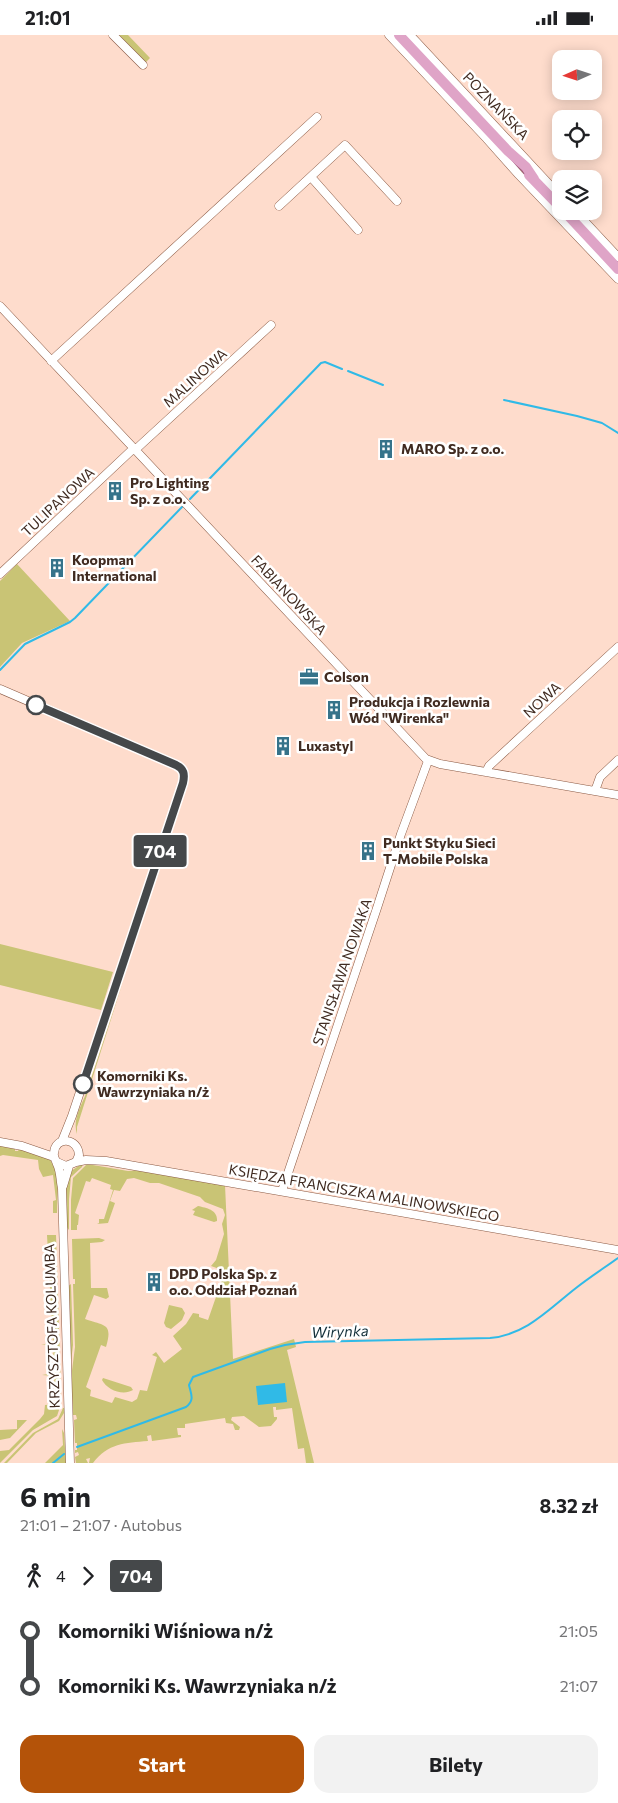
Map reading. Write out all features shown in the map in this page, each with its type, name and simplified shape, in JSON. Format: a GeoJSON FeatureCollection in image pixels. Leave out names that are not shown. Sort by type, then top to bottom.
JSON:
{"type":"FeatureCollection","features":[{"type":"Feature","properties":{"kind":"main road","name":"POZNAŃSKA"},"geometry":{"type":"LineString","coordinates":[[399,35],[508,151],[526,167],[531,181],[552,200]]}},
{"type":"Feature","properties":{"kind":"main road"},"geometry":{"type":"LineString","coordinates":[[572,220],[618,269]]}},
{"type":"Feature","properties":{"kind":"street"},"geometry":{"type":"LineString","coordinates":[[113,35],[142,65]]}},
{"type":"Feature","properties":{"kind":"street","name":"POZNAŃSKA"},"geometry":{"type":"LineString","coordinates":[[389,35],[531,181]]}},
{"type":"Feature","properties":{"kind":"street","name":"POZNAŃSKA"},"geometry":{"type":"LineString","coordinates":[[410,35],[552,187]]}},
{"type":"Feature","properties":{"kind":"street"},"geometry":{"type":"LineString","coordinates":[[51,361],[317,117]]}},
{"type":"Feature","properties":{"kind":"street"},"geometry":{"type":"LineString","coordinates":[[279,206],[346,145],[397,201]]}},
{"type":"Feature","properties":{"kind":"street"},"geometry":{"type":"LineString","coordinates":[[311,177],[358,230]]}},
{"type":"Feature","properties":{"kind":"street"},"geometry":{"type":"LineString","coordinates":[[531,181],[618,279]]}},
{"type":"Feature","properties":{"kind":"street"},"geometry":{"type":"LineString","coordinates":[[583,220],[618,257]]}},
{"type":"Feature","properties":{"kind":"street","name":"FABIANOWSKA"},"geometry":{"type":"LineString","coordinates":[[0,306],[428,761]]}},
{"type":"Feature","properties":{"kind":"street","name":"MALINOWA"},"geometry":{"type":"LineString","coordinates":[[134,449],[271,325]]}},
{"type":"Feature","properties":{"kind":"street","name":"TULIPANOWA"},"geometry":{"type":"LineString","coordinates":[[0,574],[134,449]]}},
{"type":"Feature","properties":{"kind":"street","name":"NOWA"},"geometry":{"type":"LineString","coordinates":[[486,772],[489,766],[618,647]]}},
{"type":"Feature","properties":{"kind":"street"},"geometry":{"type":"LineString","coordinates":[[0,689],[176,765],[183,771],[183,783],[72,1116],[59,1144],[55,1159]]}},
{"type":"Feature","properties":{"kind":"street"},"geometry":{"type":"LineString","coordinates":[[595,791],[600,777],[618,760]]}},
{"type":"Feature","properties":{"kind":"street"},"geometry":{"type":"LineString","coordinates":[[428,761],[618,795]]}},
{"type":"Feature","properties":{"kind":"street","name":"STANISŁAWA NOWAKA"},"geometry":{"type":"LineString","coordinates":[[282,1191],[401,834],[428,761]]}},
{"type":"Feature","properties":{"kind":"street"},"geometry":{"type":"LineString","coordinates":[[0,1142],[22,1146],[55,1159],[62,1166],[72,1164],[79,1151],[74,1143],[72,1133],[72,1116]]}},
{"type":"Feature","properties":{"kind":"street"},"geometry":{"type":"LineString","coordinates":[[22,1146],[74,1143]]}},
{"type":"Feature","properties":{"kind":"street","name":"KSIĘDZA FRANCISZKA MALINOWSKIEGO"},"geometry":{"type":"LineString","coordinates":[[79,1151],[106,1161]]}},
{"type":"Feature","properties":{"kind":"street","name":"KRZYSZTOFA KOLUMBA"},"geometry":{"type":"LineString","coordinates":[[55,1159],[60,1172],[62,1188],[70,1463]]}},
{"type":"Feature","properties":{"kind":"street","name":"KSIĘDZA FRANCISZKA MALINOWSKIEGO"},"geometry":{"type":"LineString","coordinates":[[72,1164],[86,1160],[106,1161],[618,1250]]}},
{"type":"Feature","properties":{"kind":"street","name":"KRZYSZTOFA KOLUMBA"},"geometry":{"type":"LineString","coordinates":[[62,1188],[72,1164]]}},
{"type":"Feature","properties":{"kind":"shaded area"},"geometry":{"type":"Polygon","coordinates":[[[117,35],[128,35],[150,58],[145,63],[117,35]]]}},
{"type":"Feature","properties":{"kind":"shaded area"},"geometry":{"type":"Polygon","coordinates":[[[17,564],[70,621],[22,643],[0,667],[0,581],[17,564]]]}},
{"type":"Feature","properties":{"kind":"shaded area"},"geometry":{"type":"Polygon","coordinates":[[[0,944],[113,972],[101,1010],[0,985],[0,944]]]}},
{"type":"Feature","properties":{"kind":"shaded area"},"geometry":{"type":"Polygon","coordinates":[[[125,975],[77,1127],[77,1134],[76,1123],[78,1112],[87,1091],[125,975]]]}},
{"type":"Feature","properties":{"kind":"shaded area"},"geometry":{"type":"Polygon","coordinates":[[[0,1145],[15,1147],[15,1151],[18,1151],[19,1148],[48,1157],[56,1169],[58,1181],[57,1213],[53,1213],[53,1201],[56,1200],[53,1175],[43,1177],[39,1169],[38,1160],[0,1156],[0,1145]]]}},
{"type":"Feature","properties":{"kind":"shaded area"},"geometry":{"type":"Polygon","coordinates":[[[83,1163],[82,1167],[71,1177],[69,1230],[66,1226],[65,1189],[71,1171],[83,1163]]]}},
{"type":"Feature","properties":{"kind":"shaded area"},"geometry":{"type":"Polygon","coordinates":[[[87,1164],[128,1171],[143,1170],[225,1185],[233,1359],[294,1339],[296,1347],[287,1350],[314,1463],[306,1463],[304,1448],[298,1449],[292,1408],[276,1410],[276,1407],[273,1407],[274,1417],[277,1417],[277,1419],[271,1426],[259,1427],[244,1416],[232,1417],[231,1420],[240,1427],[239,1430],[235,1430],[233,1424],[226,1423],[225,1418],[185,1424],[185,1428],[177,1428],[178,1435],[181,1435],[181,1437],[152,1441],[151,1435],[147,1436],[148,1441],[118,1445],[111,1448],[99,1456],[93,1463],[89,1463],[90,1458],[86,1459],[88,1463],[76,1463],[75,1457],[79,1455],[78,1452],[75,1453],[77,1443],[75,1443],[74,1420],[77,1419],[76,1415],[73,1415],[71,1378],[75,1347],[73,1284],[75,1284],[75,1279],[73,1279],[72,1239],[99,1238],[105,1240],[90,1243],[91,1288],[107,1288],[109,1297],[106,1299],[94,1295],[85,1319],[106,1327],[108,1329],[108,1339],[106,1347],[101,1345],[86,1387],[91,1390],[90,1396],[112,1403],[115,1397],[132,1402],[137,1399],[140,1390],[147,1391],[157,1357],[152,1355],[156,1352],[164,1363],[182,1349],[173,1336],[186,1324],[193,1313],[199,1314],[199,1317],[208,1320],[225,1271],[211,1266],[216,1260],[224,1234],[222,1224],[225,1215],[223,1209],[205,1202],[200,1197],[159,1183],[150,1183],[134,1178],[127,1179],[120,1191],[114,1190],[110,1201],[115,1203],[108,1223],[97,1224],[99,1219],[104,1219],[113,1190],[110,1189],[111,1185],[92,1178],[90,1182],[86,1181],[75,1213],[79,1215],[77,1230],[71,1230],[73,1178],[87,1164]]]}},
{"type":"Feature","properties":{"kind":"shaded area"},"geometry":{"type":"Polygon","coordinates":[[[198,1206],[214,1212],[217,1221],[214,1222],[193,1215],[195,1211],[192,1210],[198,1206]]]}},
{"type":"Feature","properties":{"kind":"shaded area"},"geometry":{"type":"Polygon","coordinates":[[[47,1235],[56,1235],[61,1391],[59,1404],[61,1404],[57,1416],[33,1430],[0,1463],[0,1451],[9,1450],[40,1419],[44,1414],[45,1405],[56,1404],[54,1376],[42,1375],[54,1373],[53,1345],[41,1345],[53,1343],[47,1235]]]}},
{"type":"Feature","properties":{"kind":"shaded area"},"geometry":{"type":"Polygon","coordinates":[[[71,1284],[73,1345],[69,1378],[67,1287],[71,1284]]]}},
{"type":"Feature","properties":{"kind":"shaded area"},"geometry":{"type":"Polygon","coordinates":[[[169,1305],[182,1308],[185,1313],[182,1320],[171,1329],[166,1327],[164,1323],[169,1305]]]}},
{"type":"Feature","properties":{"kind":"shaded area"},"geometry":{"type":"Polygon","coordinates":[[[103,1378],[131,1387],[133,1390],[120,1392],[111,1389],[104,1384],[103,1378]]]}},
{"type":"Feature","properties":{"kind":"shaded area"},"geometry":{"type":"Polygon","coordinates":[[[63,1408],[64,1413],[59,1421],[36,1433],[7,1463],[4,1463],[33,1433],[58,1419],[63,1408]]]}},
{"type":"Feature","properties":{"kind":"shaded area"},"geometry":{"type":"Polygon","coordinates":[[[17,1420],[27,1420],[10,1438],[0,1440],[0,1430],[17,1429],[17,1420]]]}},
{"type":"Feature","properties":{"kind":"shaded area"},"geometry":{"type":"Polygon","coordinates":[[[62,1429],[64,1433],[66,1463],[45,1463],[63,1445],[62,1429]]]}},
{"type":"Feature","properties":{"kind":"water"},"geometry":{"type":"Polygon","coordinates":[[[285,1383],[287,1402],[258,1405],[256,1386],[285,1383]]]}},
{"type":"Feature","properties":{"kind":"waterway"},"geometry":{"type":"LineString","coordinates":[[190,499],[321,363],[325,362],[342,369]]}},
{"type":"Feature","properties":{"kind":"waterway"},"geometry":{"type":"LineString","coordinates":[[348,371],[383,385]]}},
{"type":"Feature","properties":{"kind":"waterway"},"geometry":{"type":"LineString","coordinates":[[504,400],[602,423],[618,433]]}},
{"type":"Feature","properties":{"kind":"waterway"},"geometry":{"type":"LineString","coordinates":[[0,670],[25,644],[75,618],[182,507]]}},
{"type":"Feature","properties":{"kind":"waterway","name":"Wirynka"},"geometry":{"type":"LineString","coordinates":[[77,1447],[186,1407],[191,1402],[189,1385],[193,1377],[285,1345],[305,1342],[490,1338],[515,1332],[536,1320],[581,1284],[618,1258]]}},
{"type":"Feature","properties":{"kind":"waterway","name":"Wirynka"},"geometry":{"type":"LineString","coordinates":[[53,1463],[64,1454]]}},
{"type":"Feature","properties":{"kind":"bus line","name":"704"},"geometry":{"type":"LineString","coordinates":[[36,705],[176,765],[182,768],[184,774],[184,780],[83,1084]]}},
{"type":"Feature","properties":{"kind":"place","name":"MARO Sp. z o.o."},"geometry":{"type":"Point","coordinates":[386,449]}},
{"type":"Feature","properties":{"kind":"place","name":"Pro Lighting Sp. z o.o."},"geometry":{"type":"Point","coordinates":[115,491]}},
{"type":"Feature","properties":{"kind":"place","name":"Koopman International"},"geometry":{"type":"Point","coordinates":[57,568]}},
{"type":"Feature","properties":{"kind":"place","name":"Colson"},"geometry":{"type":"Point","coordinates":[309,677]}},
{"type":"Feature","properties":{"kind":"place","name":"Produkcja i Rozlewnia Wód \"Wirenka\""},"geometry":{"type":"Point","coordinates":[334,710]}},
{"type":"Feature","properties":{"kind":"place","name":"Luxastyl"},"geometry":{"type":"Point","coordinates":[283,746]}},
{"type":"Feature","properties":{"kind":"place","name":"Punkt Styku Sieci T-Mobile Polska"},"geometry":{"type":"Point","coordinates":[368,851]}},
{"type":"Feature","properties":{"kind":"place","name":"Komorniki Ks. Wawrzyniaka n/ż"},"geometry":{"type":"Point","coordinates":[83,1084]}},
{"type":"Feature","properties":{"kind":"place","name":"DPD Polska Sp. z o.o. Oddział Poznań"},"geometry":{"type":"Point","coordinates":[154,1282]}}]}
